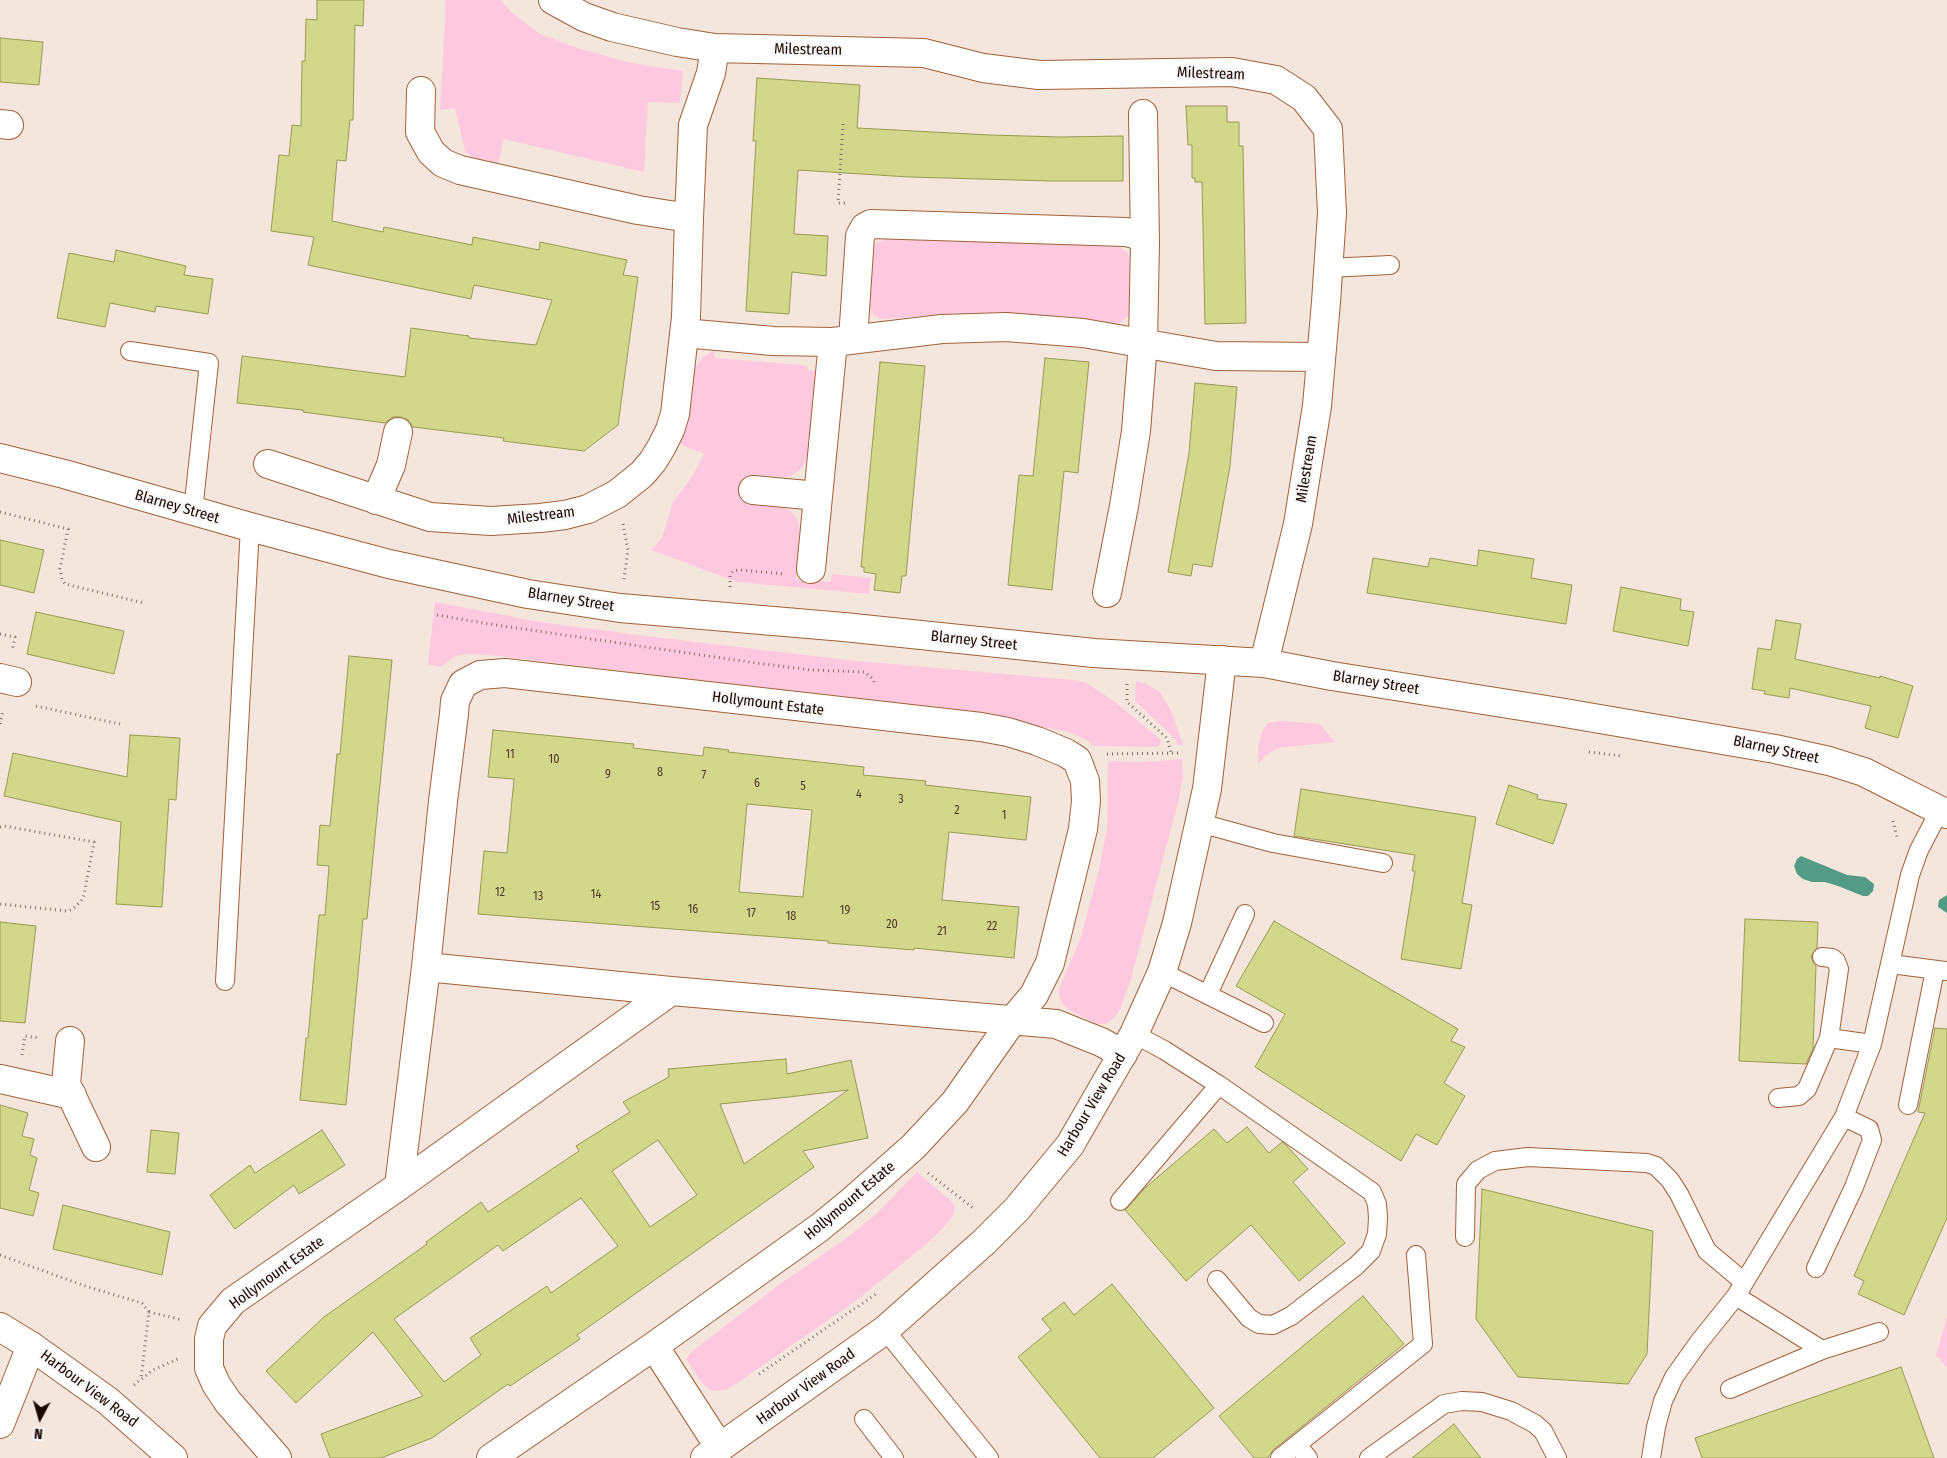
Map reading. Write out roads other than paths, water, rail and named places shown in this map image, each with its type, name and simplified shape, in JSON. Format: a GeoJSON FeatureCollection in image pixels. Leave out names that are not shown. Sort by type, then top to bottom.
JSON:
{"type":"FeatureCollection","features":[{"type":"Feature","properties":{"kind":"street","name":"Milestream"},"geometry":{"type":"LineString","coordinates":[[552,0],[584,17],[612,27],[715,48],[924,53],[983,68],[1039,75],[1232,72],[1276,80],[1304,98],[1328,128],[1332,212],[1317,406],[1298,524],[1264,663]]}},
{"type":"Feature","properties":{"kind":"street","name":"Milestream"},"geometry":{"type":"LineString","coordinates":[[268,464],[430,517],[516,521],[564,515],[588,509],[616,494],[642,474],[653,461],[670,430],[675,414],[687,311],[693,125],[711,73],[715,48]]}},
{"type":"Feature","properties":{"kind":"street"},"geometry":{"type":"LineString","coordinates":[[421,91],[420,132],[431,152],[443,163],[479,175],[638,210],[689,218]]}},
{"type":"Feature","properties":{"kind":"street"},"geometry":{"type":"LineString","coordinates":[[1107,593],[1131,469],[1144,343],[1143,114]]}},
{"type":"Feature","properties":{"kind":"street"},"geometry":{"type":"LineString","coordinates":[[811,569],[818,496],[860,236],[865,227],[871,224],[1126,232],[1139,236],[1144,242]]}},
{"type":"Feature","properties":{"kind":"street"},"geometry":{"type":"LineString","coordinates":[[684,334],[773,341],[843,341],[942,329],[1006,327],[1083,333],[1216,356],[1321,357]]}},
{"type":"Feature","properties":{"kind":"street"},"geometry":{"type":"LineString","coordinates":[[376,500],[391,464],[398,432]]}},
{"type":"Feature","properties":{"kind":"street","name":"Blarney Street"},"geometry":{"type":"LineString","coordinates":[[0,458],[389,564],[528,594],[620,608],[844,627],[1094,653],[1264,663],[1332,676],[1775,749],[1829,761],[1864,772],[1943,812]]}},
{"type":"Feature","properties":{"kind":"street"},"geometry":{"type":"LineString","coordinates":[[753,490],[818,496]]}},
{"type":"Feature","properties":{"kind":"street","name":"Harbour View Road"},"geometry":{"type":"LineString","coordinates":[[712,1453],[885,1330],[984,1242],[1017,1209],[1053,1168],[1070,1144],[1128,1044],[1162,972],[1177,922],[1200,823],[1212,753],[1222,660]]}},
{"type":"Feature","properties":{"kind":"street","name":"Hollymount Estate"},"geometry":{"type":"LineString","coordinates":[[399,1186],[426,967],[442,801],[455,701],[463,684],[480,675],[505,673],[888,718],[981,727],[1008,732],[1066,753],[1077,760],[1085,781],[1086,801],[1083,828],[1050,963],[1034,995],[1012,1021],[955,1102],[904,1155],[852,1202],[819,1228],[654,1346],[491,1458]]}},
{"type":"Feature","properties":{"kind":"street"},"geometry":{"type":"LineString","coordinates":[[426,967],[671,991],[1056,1024],[1101,1042],[1128,1044]]}},
{"type":"Feature","properties":{"kind":"street","name":"Hollymount Estate"},"geometry":{"type":"LineString","coordinates":[[278,1458],[228,1402],[216,1384],[209,1368],[209,1339],[212,1326],[233,1301],[399,1186],[671,991]]}},
{"type":"Feature","properties":{"kind":"street"},"geometry":{"type":"LineString","coordinates":[[70,1042],[66,1084],[96,1147]]}},
{"type":"Feature","properties":{"kind":"street"},"geometry":{"type":"LineString","coordinates":[[0,1079],[72,1096]]}},
{"type":"Feature","properties":{"kind":"street","name":"Harbour View Road"},"geometry":{"type":"LineString","coordinates":[[0,1327],[31,1346],[108,1401],[173,1458]]}},
{"type":"Feature","properties":{"kind":"street"},"geometry":{"type":"LineString","coordinates":[[0,1424],[31,1346]]}},
{"type":"Feature","properties":{"kind":"street"},"geometry":{"type":"LineString","coordinates":[[654,1346],[712,1453]]}},
{"type":"Feature","properties":{"kind":"lane"},"geometry":{"type":"LineString","coordinates":[[1328,268],[1390,265]]}},
{"type":"Feature","properties":{"kind":"lane"},"geometry":{"type":"LineString","coordinates":[[130,351],[209,363],[193,511]]}},
{"type":"Feature","properties":{"kind":"lane"},"geometry":{"type":"LineString","coordinates":[[225,981],[250,527]]}},
{"type":"Feature","properties":{"kind":"lane"},"geometry":{"type":"LineString","coordinates":[[1651,1458],[1663,1401],[1674,1377],[1693,1348],[1740,1289],[1844,1117],[1872,1044],[1910,875],[1919,850],[1943,812]]}},
{"type":"Feature","properties":{"kind":"lane"},"geometry":{"type":"LineString","coordinates":[[1200,823],[1273,843],[1383,863]]}},
{"type":"Feature","properties":{"kind":"lane"},"geometry":{"type":"LineString","coordinates":[[1208,994],[1244,914]]}},
{"type":"Feature","properties":{"kind":"lane"},"geometry":{"type":"LineString","coordinates":[[1778,1098],[1798,1096],[1808,1089],[1829,1038],[1839,969],[1832,958],[1822,957]]}},
{"type":"Feature","properties":{"kind":"lane"},"geometry":{"type":"LineString","coordinates":[[1891,964],[1941,970],[1908,1105]]}},
{"type":"Feature","properties":{"kind":"lane"},"geometry":{"type":"LineString","coordinates":[[1162,972],[1264,1023]]}},
{"type":"Feature","properties":{"kind":"lane"},"geometry":{"type":"LineString","coordinates":[[1829,1038],[1872,1044]]}},
{"type":"Feature","properties":{"kind":"lane"},"geometry":{"type":"LineString","coordinates":[[1128,1044],[1164,1050],[1219,1084],[1372,1192],[1377,1204],[1377,1234],[1371,1251],[1356,1266],[1291,1316],[1274,1325],[1260,1324],[1248,1318],[1217,1280]]}},
{"type":"Feature","properties":{"kind":"lane"},"geometry":{"type":"LineString","coordinates":[[1120,1201],[1219,1084]]}},
{"type":"Feature","properties":{"kind":"lane"},"geometry":{"type":"LineString","coordinates":[[1816,1268],[1854,1187],[1872,1140],[1868,1129],[1844,1117]]}},
{"type":"Feature","properties":{"kind":"lane"},"geometry":{"type":"LineString","coordinates":[[1465,1237],[1466,1184],[1478,1170],[1495,1161],[1528,1157],[1647,1162],[1656,1166],[1670,1180],[1708,1251],[1740,1289],[1822,1350]]}},
{"type":"Feature","properties":{"kind":"lane"},"geometry":{"type":"LineString","coordinates":[[1280,1458],[1302,1451],[1423,1344],[1416,1255]]}},
{"type":"Feature","properties":{"kind":"lane"},"geometry":{"type":"LineString","coordinates":[[885,1330],[989,1458]]}},
{"type":"Feature","properties":{"kind":"lane"},"geometry":{"type":"LineString","coordinates":[[1730,1389],[1822,1350],[1879,1332]]}},
{"type":"Feature","properties":{"kind":"lane"},"geometry":{"type":"LineString","coordinates":[[1369,1458],[1444,1404],[1462,1401],[1482,1402],[1510,1411],[1535,1424],[1543,1430],[1557,1458]]}},
{"type":"Feature","properties":{"kind":"lane"},"geometry":{"type":"LineString","coordinates":[[864,1419],[894,1458]]}}]}
